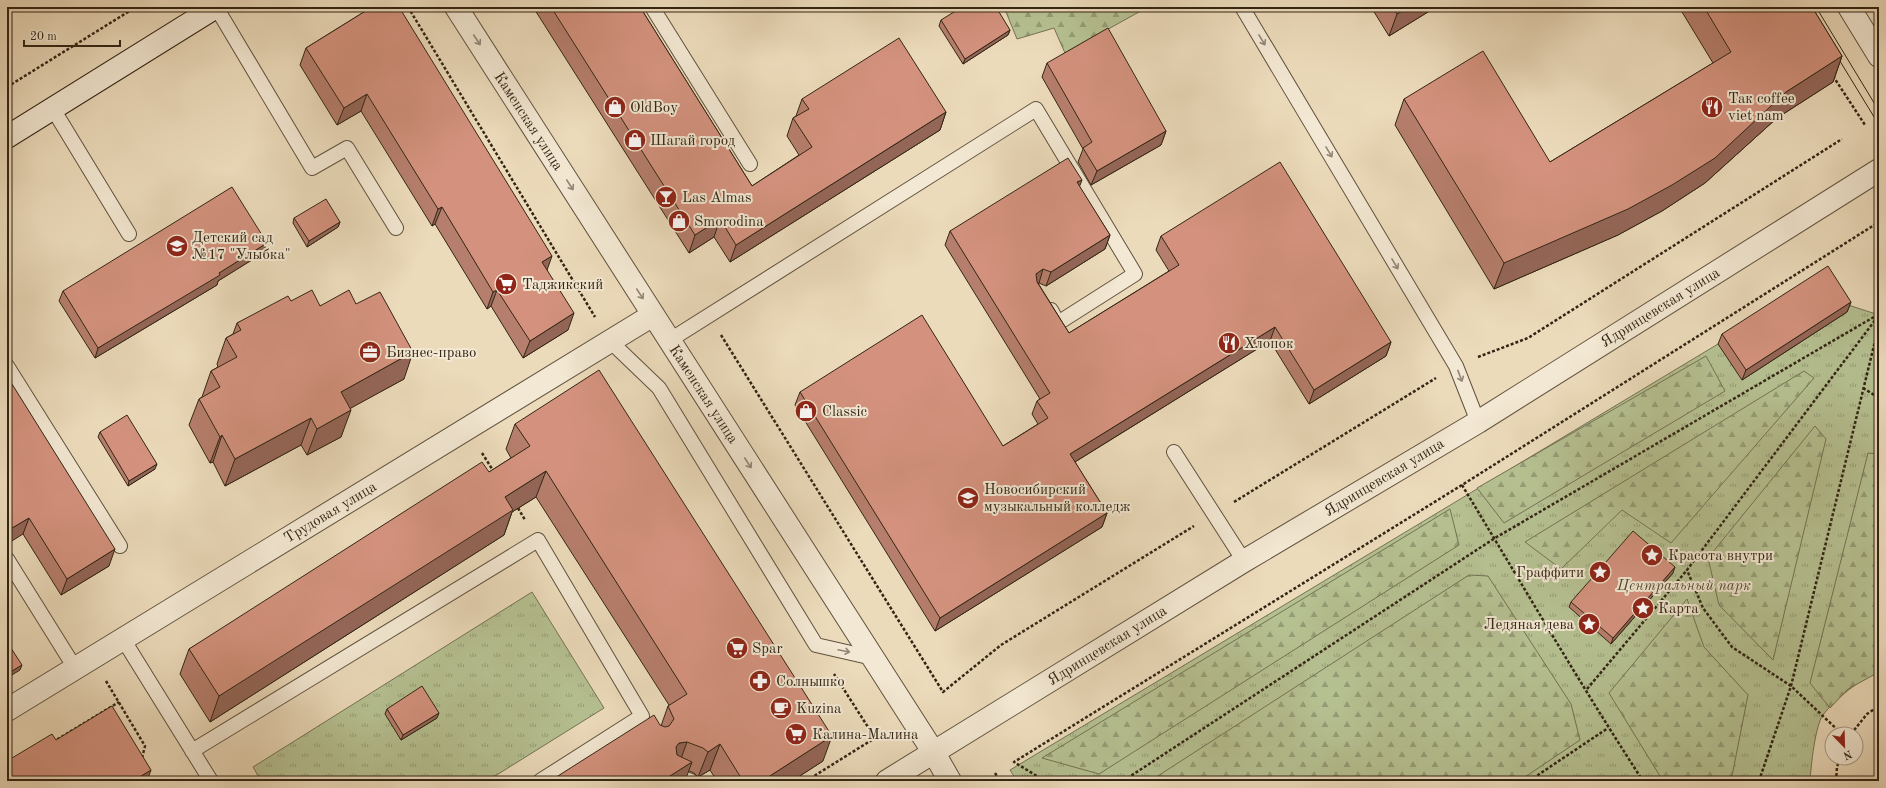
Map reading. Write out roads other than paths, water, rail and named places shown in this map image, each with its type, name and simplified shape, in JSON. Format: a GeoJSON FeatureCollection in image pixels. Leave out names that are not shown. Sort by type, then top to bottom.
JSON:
{"type":"FeatureCollection","features":[{"type":"Feature","properties":{"kind":"street"},"geometry":{"type":"LineString","coordinates":[[7,137],[216,7]]}},
{"type":"Feature","properties":{"kind":"street","name":"Каменская улица"},"geometry":{"type":"LineString","coordinates":[[456,7],[934,753],[950,781]]}},
{"type":"Feature","properties":{"kind":"street"},"geometry":{"type":"LineString","coordinates":[[1849,7],[1879,56]]}},
{"type":"Feature","properties":{"kind":"street","name":"Ядринцевская улица"},"geometry":{"type":"LineString","coordinates":[[887,781],[1244,561],[1478,422],[1879,170]]}},
{"type":"Feature","properties":{"kind":"street","name":"Трудовая улица"},"geometry":{"type":"LineString","coordinates":[[7,710],[653,315]]}},
{"type":"Feature","properties":{"kind":"lane"},"geometry":{"type":"LineString","coordinates":[[216,7],[312,168],[347,148],[396,228]]}},
{"type":"Feature","properties":{"kind":"lane"},"geometry":{"type":"LineString","coordinates":[[652,7],[750,164]]}},
{"type":"Feature","properties":{"kind":"lane"},"geometry":{"type":"LineString","coordinates":[[1242,7],[1456,366],[1478,422]]}},
{"type":"Feature","properties":{"kind":"lane"},"geometry":{"type":"LineString","coordinates":[[53,109],[129,234]]}},
{"type":"Feature","properties":{"kind":"lane"},"geometry":{"type":"LineString","coordinates":[[670,340],[1036,109],[1135,274],[1058,323],[1043,298]]}},
{"type":"Feature","properties":{"kind":"lane"},"geometry":{"type":"LineString","coordinates":[[610,342],[659,388],[816,645],[873,658]]}},
{"type":"Feature","properties":{"kind":"lane"},"geometry":{"type":"LineString","coordinates":[[7,366],[120,546]]}},
{"type":"Feature","properties":{"kind":"lane"},"geometry":{"type":"LineString","coordinates":[[1174,452],[1244,561]]}},
{"type":"Feature","properties":{"kind":"lane"},"geometry":{"type":"LineString","coordinates":[[192,750],[538,540],[649,730]]}},
{"type":"Feature","properties":{"kind":"lane"},"geometry":{"type":"LineString","coordinates":[[7,559],[75,668]]}},
{"type":"Feature","properties":{"kind":"lane"},"geometry":{"type":"LineString","coordinates":[[123,639],[211,781]]}},
{"type":"Feature","properties":{"kind":"lane"},"geometry":{"type":"LineString","coordinates":[[540,781],[642,716]]}},
{"type":"Feature","properties":{"kind":"lane"},"geometry":{"type":"LineString","coordinates":[[675,775],[691,781]]}},
{"type":"Feature","properties":{"kind":"tram line"},"geometry":{"type":"LineString","coordinates":[[1816,7],[1879,111]]}},
{"type":"Feature","properties":{"kind":"tram line"},"geometry":{"type":"LineString","coordinates":[[1835,53],[1879,125]]}},
{"type":"Feature","properties":{"kind":"place","name":"OldBoy"},"geometry":{"type":"Point","coordinates":[615,107]}},
{"type":"Feature","properties":{"kind":"place","name":"Так coffee viet nam"},"geometry":{"type":"Point","coordinates":[1712,107]}},
{"type":"Feature","properties":{"kind":"place","name":"Шагай город"},"geometry":{"type":"Point","coordinates":[635,140]}},
{"type":"Feature","properties":{"kind":"place","name":"Las Almas"},"geometry":{"type":"Point","coordinates":[666,197]}},
{"type":"Feature","properties":{"kind":"place","name":"Smorodina"},"geometry":{"type":"Point","coordinates":[679,221]}},
{"type":"Feature","properties":{"kind":"place","name":"Детский сад №17 \"Улыбка\""},"geometry":{"type":"Point","coordinates":[177,246]}},
{"type":"Feature","properties":{"kind":"place","name":"Таджикский"},"geometry":{"type":"Point","coordinates":[506,284]}},
{"type":"Feature","properties":{"kind":"place","name":"Хлопок"},"geometry":{"type":"Point","coordinates":[1229,343]}},
{"type":"Feature","properties":{"kind":"place","name":"Бизнес-право"},"geometry":{"type":"Point","coordinates":[370,352]}},
{"type":"Feature","properties":{"kind":"place","name":"Classic"},"geometry":{"type":"Point","coordinates":[806,411]}},
{"type":"Feature","properties":{"kind":"place","name":"Новосибирский музыкальный колледж"},"geometry":{"type":"Point","coordinates":[968,498]}},
{"type":"Feature","properties":{"kind":"place","name":"Красота внутри"},"geometry":{"type":"Point","coordinates":[1652,555]}},
{"type":"Feature","properties":{"kind":"place","name":"Граффити"},"geometry":{"type":"Point","coordinates":[1600,572]}},
{"type":"Feature","properties":{"kind":"place","name":"Карта"},"geometry":{"type":"Point","coordinates":[1643,608]}},
{"type":"Feature","properties":{"kind":"place","name":"Ледяная дева"},"geometry":{"type":"Point","coordinates":[1589,624]}},
{"type":"Feature","properties":{"kind":"place","name":"Spar"},"geometry":{"type":"Point","coordinates":[737,648]}},
{"type":"Feature","properties":{"kind":"place","name":"Солнышко"},"geometry":{"type":"Point","coordinates":[760,681]}},
{"type":"Feature","properties":{"kind":"place","name":"Kuzina"},"geometry":{"type":"Point","coordinates":[781,708]}},
{"type":"Feature","properties":{"kind":"place","name":"Калина-Малина"},"geometry":{"type":"Point","coordinates":[796,734]}},
{"type":"Feature","properties":{"kind":"park label","name":"Центральный парк"},"geometry":{"type":"Point","coordinates":[1684,585]}}]}
